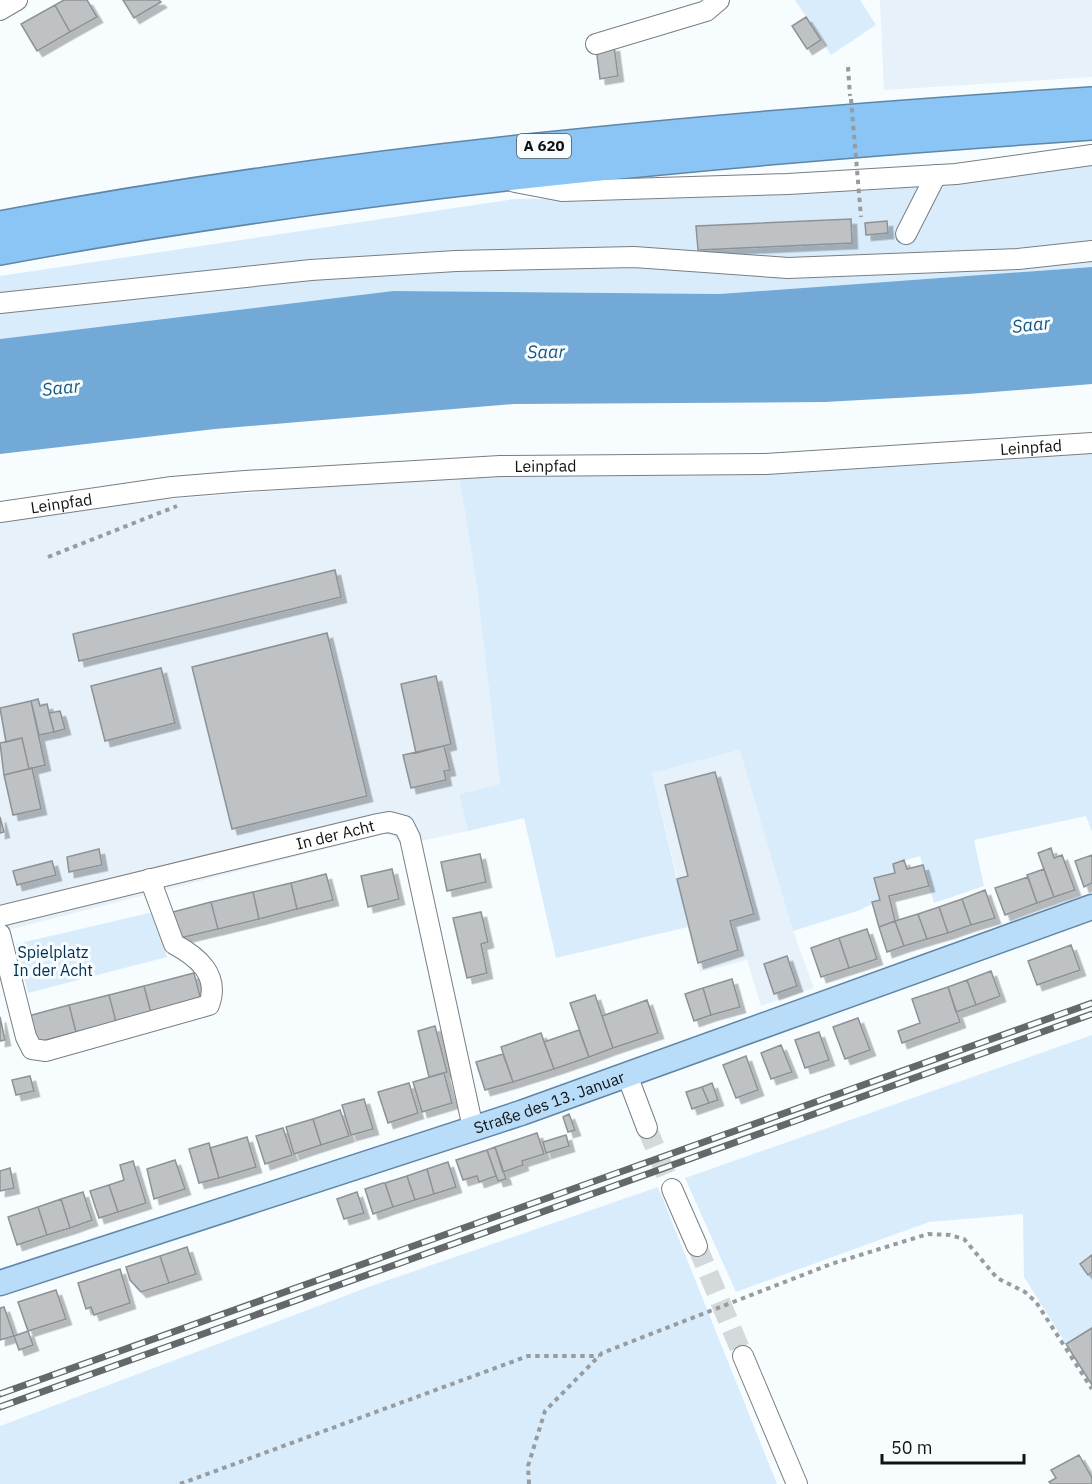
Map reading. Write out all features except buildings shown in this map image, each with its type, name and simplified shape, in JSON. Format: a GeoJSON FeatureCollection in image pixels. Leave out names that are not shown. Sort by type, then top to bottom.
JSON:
{"type":"FeatureCollection","features":[{"type":"Feature","properties":{"kind":"highway","name":"A 620"},"geometry":{"type":"LineString","coordinates":[[0,225],[251,184],[472,154],[765,125],[1092,101]]}},
{"type":"Feature","properties":{"kind":"highway","name":"A 620"},"geometry":{"type":"LineString","coordinates":[[0,251],[253,210],[492,177],[757,151],[1092,126]]}},
{"type":"Feature","properties":{"kind":"main road","name":"Straße des 13. Januar"},"geometry":{"type":"LineString","coordinates":[[0,1283],[473,1128],[578,1102],[627,1075],[1092,908]]}},
{"type":"Feature","properties":{"kind":"street"},"geometry":{"type":"LineString","coordinates":[[0,10],[17,0]]}},
{"type":"Feature","properties":{"kind":"street"},"geometry":{"type":"LineString","coordinates":[[596,44],[706,11],[719,0]]}},
{"type":"Feature","properties":{"kind":"street"},"geometry":{"type":"LineString","coordinates":[[492,177],[562,191],[788,184],[936,175],[1092,155]]}},
{"type":"Feature","properties":{"kind":"street"},"geometry":{"type":"LineString","coordinates":[[906,234],[936,175]]}},
{"type":"Feature","properties":{"kind":"street"},"geometry":{"type":"LineString","coordinates":[[0,303],[311,270],[456,261],[634,257],[788,268],[1018,259],[1092,251]]}},
{"type":"Feature","properties":{"kind":"street","name":"Leinpfad"},"geometry":{"type":"LineString","coordinates":[[0,513],[171,487],[257,480],[500,466],[766,464],[937,455],[1092,443]]}},
{"type":"Feature","properties":{"kind":"street","name":"In der Acht"},"geometry":{"type":"LineString","coordinates":[[0,916],[378,824],[389,822],[404,826],[412,846],[473,1128]]}},
{"type":"Feature","properties":{"kind":"street"},"geometry":{"type":"LineString","coordinates":[[0,934],[26,1038],[32,1049],[46,1051],[209,1005],[213,994],[208,974],[195,955],[174,944],[150,879]]}},
{"type":"Feature","properties":{"kind":"street"},"geometry":{"type":"LineString","coordinates":[[627,1075],[647,1128]]}},
{"type":"Feature","properties":{"kind":"street"},"geometry":{"type":"LineString","coordinates":[[672,1189],[697,1246]]}},
{"type":"Feature","properties":{"kind":"street"},"geometry":{"type":"LineString","coordinates":[[742,1356],[796,1484]]}},
{"type":"Feature","properties":{"kind":"path"},"geometry":{"type":"LineString","coordinates":[[848,67],[861,217]]}},
{"type":"Feature","properties":{"kind":"path"},"geometry":{"type":"LineString","coordinates":[[48,557],[182,504]]}},
{"type":"Feature","properties":{"kind":"path"},"geometry":{"type":"LineString","coordinates":[[180,1484],[528,1356],[599,1356],[831,1264],[928,1234],[950,1235],[964,1239],[997,1278],[1025,1292],[1036,1302],[1092,1389]]}},
{"type":"Feature","properties":{"kind":"path"},"geometry":{"type":"LineString","coordinates":[[530,1484],[528,1466],[545,1411],[599,1356]]}},
{"type":"Feature","properties":{"kind":"shaded area"},"geometry":{"type":"Polygon","coordinates":[[[880,0],[1092,0],[1092,77],[884,90],[880,0]]]}},
{"type":"Feature","properties":{"kind":"shaded area"},"geometry":{"type":"Polygon","coordinates":[[[459,476],[476,580],[500,784],[459,794],[468,831],[401,845],[393,836],[384,834],[0,932],[0,517],[69,507],[459,476]]]}},
{"type":"Feature","properties":{"kind":"shaded area"},"geometry":{"type":"Polygon","coordinates":[[[741,750],[793,931],[814,988],[761,1006],[747,960],[700,972],[652,773],[741,750]]]}},
{"type":"Feature","properties":{"kind":"green space"},"geometry":{"type":"Polygon","coordinates":[[[795,0],[860,0],[876,25],[831,55],[795,0]]]}},
{"type":"Feature","properties":{"kind":"green space"},"geometry":{"type":"Polygon","coordinates":[[[1092,162],[1092,267],[719,294],[393,291],[0,339],[0,276],[515,199],[608,198],[1092,162]]]}},
{"type":"Feature","properties":{"kind":"green space"},"geometry":{"type":"Polygon","coordinates":[[[1092,449],[1092,832],[1086,816],[974,840],[984,886],[934,903],[920,856],[893,864],[895,873],[874,878],[880,900],[860,910],[793,931],[740,750],[652,773],[688,927],[556,958],[524,818],[468,831],[459,794],[500,784],[476,580],[459,476],[1092,449]]]}},
{"type":"Feature","properties":{"kind":"green space","name":"Spielplatz In der Acht"},"geometry":{"type":"Polygon","coordinates":[[[149,913],[158,920],[167,957],[28,993],[16,944],[149,913]]]}},
{"type":"Feature","properties":{"kind":"green space"},"geometry":{"type":"Polygon","coordinates":[[[1092,1035],[1092,1385],[1024,1277],[1023,1214],[929,1222],[736,1292],[685,1178],[1092,1035]]]}},
{"type":"Feature","properties":{"kind":"green space"},"geometry":{"type":"Polygon","coordinates":[[[658,1187],[777,1484],[0,1484],[0,1426],[371,1286],[658,1187]]]}},
{"type":"Feature","properties":{"kind":"water","name":"Saar"},"geometry":{"type":"Polygon","coordinates":[[[1092,267],[1092,384],[825,402],[514,404],[215,429],[0,454],[0,339],[393,291],[719,294],[1092,267]]]}},
{"type":"Feature","properties":{"kind":"tunnel"},"geometry":{"type":"LineString","coordinates":[[647,1128],[672,1189]]}},
{"type":"Feature","properties":{"kind":"tunnel"},"geometry":{"type":"LineString","coordinates":[[697,1246],[743,1356]]}},
{"type":"Feature","properties":{"kind":"railway"},"geometry":{"type":"LineString","coordinates":[[0,1394],[1092,1003]]}},
{"type":"Feature","properties":{"kind":"railway"},"geometry":{"type":"LineString","coordinates":[[0,1407],[1092,1014]]}}]}
